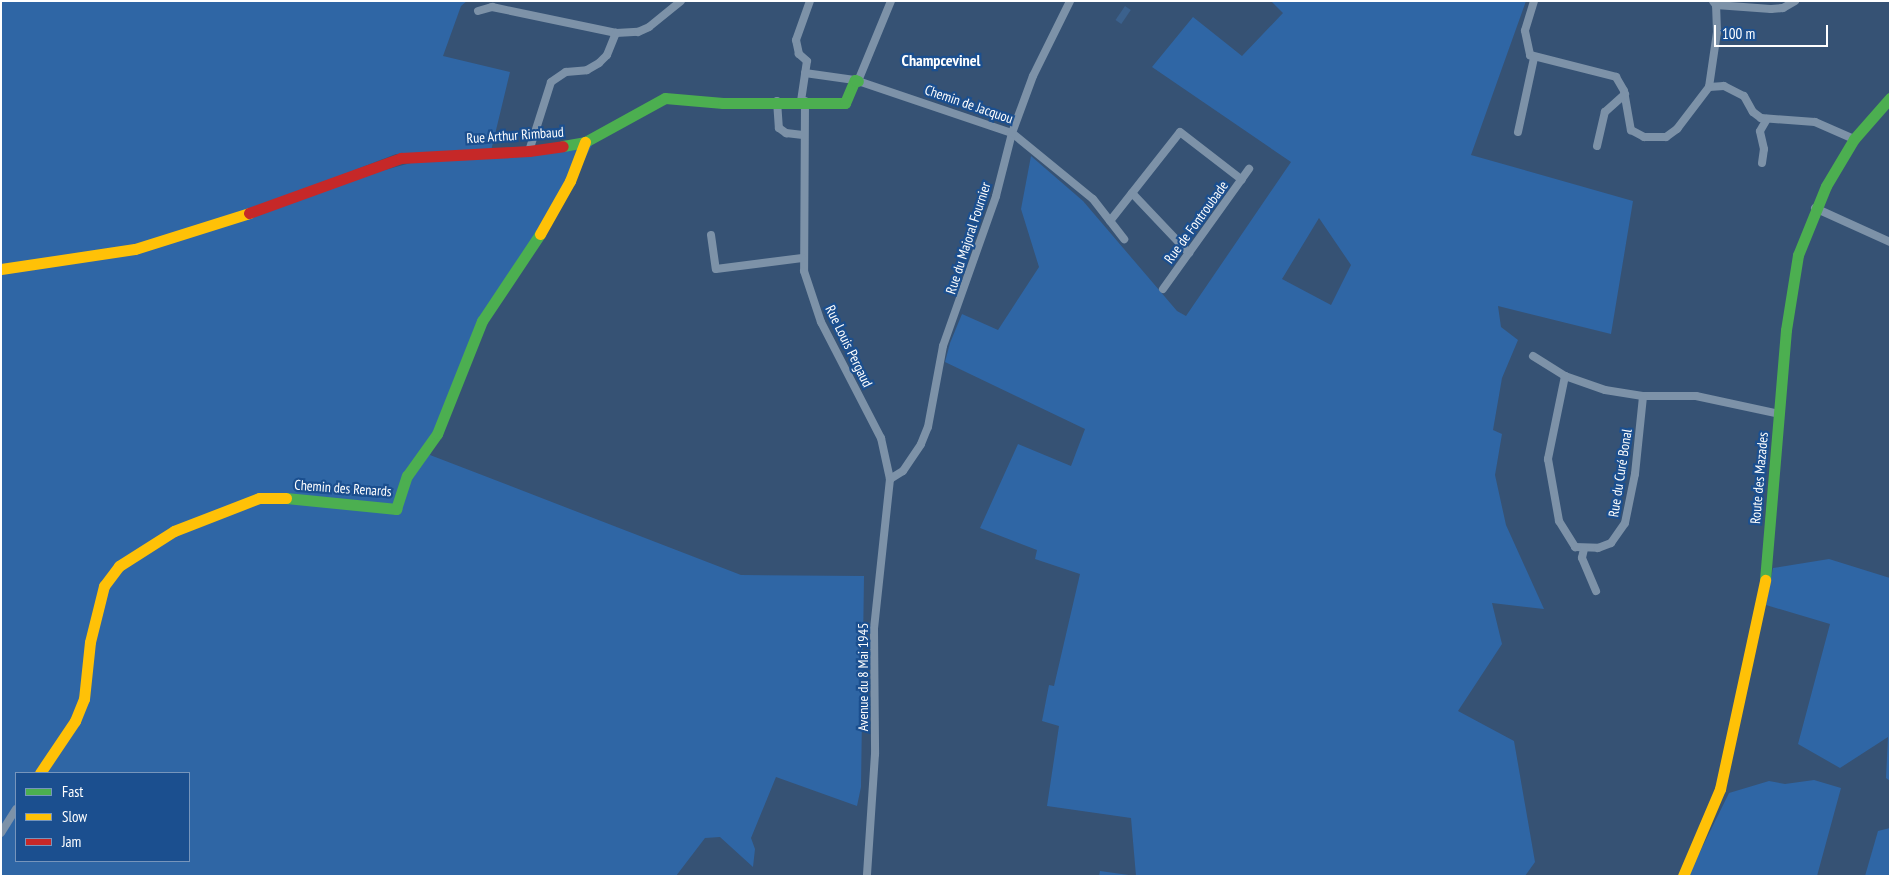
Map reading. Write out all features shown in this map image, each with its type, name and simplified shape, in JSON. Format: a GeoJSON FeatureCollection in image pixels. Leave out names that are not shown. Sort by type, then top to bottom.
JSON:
{"type":"FeatureCollection","features":[{"type":"Feature","properties":{"kind":"street"},"geometry":{"type":"LineString","coordinates":[[478,11],[492,7],[616,34],[638,32],[649,27],[681,1]]}},
{"type":"Feature","properties":{"kind":"street"},"geometry":{"type":"LineString","coordinates":[[805,73],[807,61],[799,54],[796,40],[810,1]]}},
{"type":"Feature","properties":{"kind":"street"},"geometry":{"type":"LineString","coordinates":[[856,81],[891,1]]}},
{"type":"Feature","properties":{"kind":"street","name":"Rue du Majoral Fournier"},"geometry":{"type":"LineString","coordinates":[[890,479],[903,471],[914,458],[928,427],[943,346],[996,196],[1012,133],[1033,76],[1070,1]]}},
{"type":"Feature","properties":{"kind":"street"},"geometry":{"type":"LineString","coordinates":[[1518,132],[1534,58],[1526,44],[1528,19],[1534,1]]}},
{"type":"Feature","properties":{"kind":"street"},"geometry":{"type":"LineString","coordinates":[[1534,58],[1609,74],[1622,83],[1631,130],[1650,139],[1666,137],[1677,129],[1709,87],[1717,32],[1715,3],[1771,9],[1784,8],[1794,1]]}},
{"type":"Feature","properties":{"kind":"street"},"geometry":{"type":"LineString","coordinates":[[530,151],[551,82],[566,72],[587,70],[599,63],[607,56],[616,34]]}},
{"type":"Feature","properties":{"kind":"street","name":"Chemin de Jacquou"},"geometry":{"type":"LineString","coordinates":[[805,73],[856,81],[1012,133],[1093,199],[1124,240]]}},
{"type":"Feature","properties":{"kind":"street","name":"Rue Louis Pergaud"},"geometry":{"type":"LineString","coordinates":[[805,73],[803,135],[806,209],[802,258],[821,322],[876,426],[890,479]]}},
{"type":"Feature","properties":{"kind":"street","name":"Rue Arthur Rimbaud"},"geometry":{"type":"LineString","coordinates":[[1,269],[135,249],[340,181],[401,158],[424,155],[530,151],[585,142],[666,98],[724,103],[777,101],[845,102],[856,81]]}},
{"type":"Feature","properties":{"kind":"street"},"geometry":{"type":"LineString","coordinates":[[1709,87],[1735,89],[1744,96],[1753,112],[1767,119],[1815,122],[1854,139]]}},
{"type":"Feature","properties":{"kind":"street"},"geometry":{"type":"LineString","coordinates":[[1597,146],[1605,112],[1625,94]]}},
{"type":"Feature","properties":{"kind":"street","name":"Route des Mazades"},"geometry":{"type":"LineString","coordinates":[[1683,876],[1720,789],[1764,591],[1786,330],[1798,255],[1815,208],[1854,139],[1890,98]]}},
{"type":"Feature","properties":{"kind":"street"},"geometry":{"type":"LineString","coordinates":[[777,101],[779,128],[786,134],[803,135]]}},
{"type":"Feature","properties":{"kind":"street"},"geometry":{"type":"LineString","coordinates":[[1762,163],[1764,149],[1760,131],[1767,119]]}},
{"type":"Feature","properties":{"kind":"street"},"geometry":{"type":"LineString","coordinates":[[1110,221],[1180,132],[1242,180]]}},
{"type":"Feature","properties":{"kind":"street","name":"Chemin des Renards"},"geometry":{"type":"LineString","coordinates":[[41,772],[75,721],[84,699],[90,642],[104,586],[119,566],[174,532],[258,498],[277,496],[308,502],[346,502],[396,509],[407,476],[437,434],[482,321],[548,222],[570,181],[585,142]]}},
{"type":"Feature","properties":{"kind":"street","name":"Rue de Fontroubade"},"geometry":{"type":"LineString","coordinates":[[1163,289],[1249,169]]}},
{"type":"Feature","properties":{"kind":"street"},"geometry":{"type":"LineString","coordinates":[[1132,193],[1189,253]]}},
{"type":"Feature","properties":{"kind":"street"},"geometry":{"type":"LineString","coordinates":[[1815,208],[1890,242]]}},
{"type":"Feature","properties":{"kind":"street"},"geometry":{"type":"LineString","coordinates":[[712,235],[716,269],[802,258]]}},
{"type":"Feature","properties":{"kind":"street"},"geometry":{"type":"LineString","coordinates":[[1534,356],[1565,376],[1606,390],[1643,396],[1696,396],[1779,414]]}},
{"type":"Feature","properties":{"kind":"street"},"geometry":{"type":"LineString","coordinates":[[1565,376],[1548,459],[1559,521],[1568,540],[1575,547],[1584,549],[1582,558],[1596,591]]}},
{"type":"Feature","properties":{"kind":"street","name":"Rue du Curé Bonal"},"geometry":{"type":"LineString","coordinates":[[1584,549],[1611,543],[1625,523],[1635,474],[1643,396]]}},
{"type":"Feature","properties":{"kind":"street","name":"Avenue du 8 Mai 1945"},"geometry":{"type":"LineString","coordinates":[[867,876],[875,754],[874,629],[890,479]]}},
{"type":"Feature","properties":{"kind":"street"},"geometry":{"type":"LineString","coordinates":[[1,833],[15,811]]}},
{"type":"Feature","properties":{"kind":"shaded area"},"geometry":{"type":"Polygon","coordinates":[[[1,1],[467,1],[461,6],[443,56],[510,72],[491,151],[396,154],[285,197],[418,161],[563,151],[592,145],[544,236],[490,316],[430,455],[741,575],[864,576],[861,787],[857,806],[776,777],[751,838],[755,849],[753,867],[720,837],[705,838],[676,876],[1,876],[1,1]]]}},
{"type":"Feature","properties":{"kind":"shaded area"},"geometry":{"type":"Polygon","coordinates":[[[1271,1],[1526,1],[1471,155],[1633,201],[1611,334],[1498,306],[1501,327],[1518,340],[1502,378],[1493,430],[1502,434],[1495,475],[1506,525],[1544,609],[1492,603],[1502,644],[1458,711],[1514,741],[1535,862],[1525,876],[1136,876],[1131,818],[1047,806],[1059,726],[1042,721],[1049,685],[1054,686],[1080,574],[1035,559],[1037,550],[980,528],[1018,444],[1071,466],[1085,429],[945,362],[950,343],[962,314],[998,330],[1039,267],[1021,209],[1031,156],[1083,201],[1177,311],[1186,316],[1291,162],[1152,67],[1193,17],[1242,56],[1283,13],[1271,1]],[[1319,218],[1282,279],[1331,305],[1351,265],[1319,218]]]}},
{"type":"Feature","properties":{"kind":"shaded area"},"geometry":{"type":"Polygon","coordinates":[[[1125,6],[1131,10],[1121,24],[1115,20],[1125,6]]]}},
{"type":"Feature","properties":{"kind":"shaded area"},"geometry":{"type":"Polygon","coordinates":[[[1829,559],[1890,578],[1890,781],[1886,778],[1888,737],[1840,768],[1798,744],[1830,624],[1766,605],[1773,568],[1829,559]]]}},
{"type":"Feature","properties":{"kind":"shaded area"},"geometry":{"type":"Polygon","coordinates":[[[1814,780],[1841,788],[1817,876],[1688,876],[1729,793],[1769,781],[1785,784],[1814,780]]]}},
{"type":"Feature","properties":{"kind":"shaded area"},"geometry":{"type":"Polygon","coordinates":[[[1890,828],[1890,876],[1865,876],[1878,831],[1890,828]]]}},
{"type":"Feature","properties":{"kind":"shaded area"},"geometry":{"type":"Polygon","coordinates":[[[1100,871],[1136,876],[1099,876],[1100,871]]]}},
{"type":"Feature","properties":{"kind":"traffic: fast"},"geometry":{"type":"LineString","coordinates":[[563,146],[585,142],[665,98],[723,103],[845,103],[855,80],[858,81]]}},
{"type":"Feature","properties":{"kind":"traffic: fast"},"geometry":{"type":"LineString","coordinates":[[1765,580],[1786,330],[1798,255],[1826,186],[1854,139],[1890,98]]}},
{"type":"Feature","properties":{"kind":"traffic: fast"},"geometry":{"type":"LineString","coordinates":[[286,498],[396,509],[407,476],[437,434],[482,321],[540,234]]}},
{"type":"Feature","properties":{"kind":"traffic: slow"},"geometry":{"type":"LineString","coordinates":[[540,234],[570,181],[585,142]]}},
{"type":"Feature","properties":{"kind":"traffic: slow"},"geometry":{"type":"LineString","coordinates":[[1,269],[135,249],[249,213]]}},
{"type":"Feature","properties":{"kind":"traffic: slow"},"geometry":{"type":"LineString","coordinates":[[41,772],[75,721],[84,699],[90,642],[104,586],[119,566],[174,531],[259,498],[286,498]]}},
{"type":"Feature","properties":{"kind":"traffic: slow"},"geometry":{"type":"LineString","coordinates":[[1683,876],[1720,789],[1765,580]]}},
{"type":"Feature","properties":{"kind":"traffic: jam"},"geometry":{"type":"LineString","coordinates":[[249,213],[401,158],[529,151],[563,146]]}},
{"type":"Feature","properties":{"kind":"district","name":"Champcevinel"},"geometry":{"type":"Point","coordinates":[941,60]}}]}
